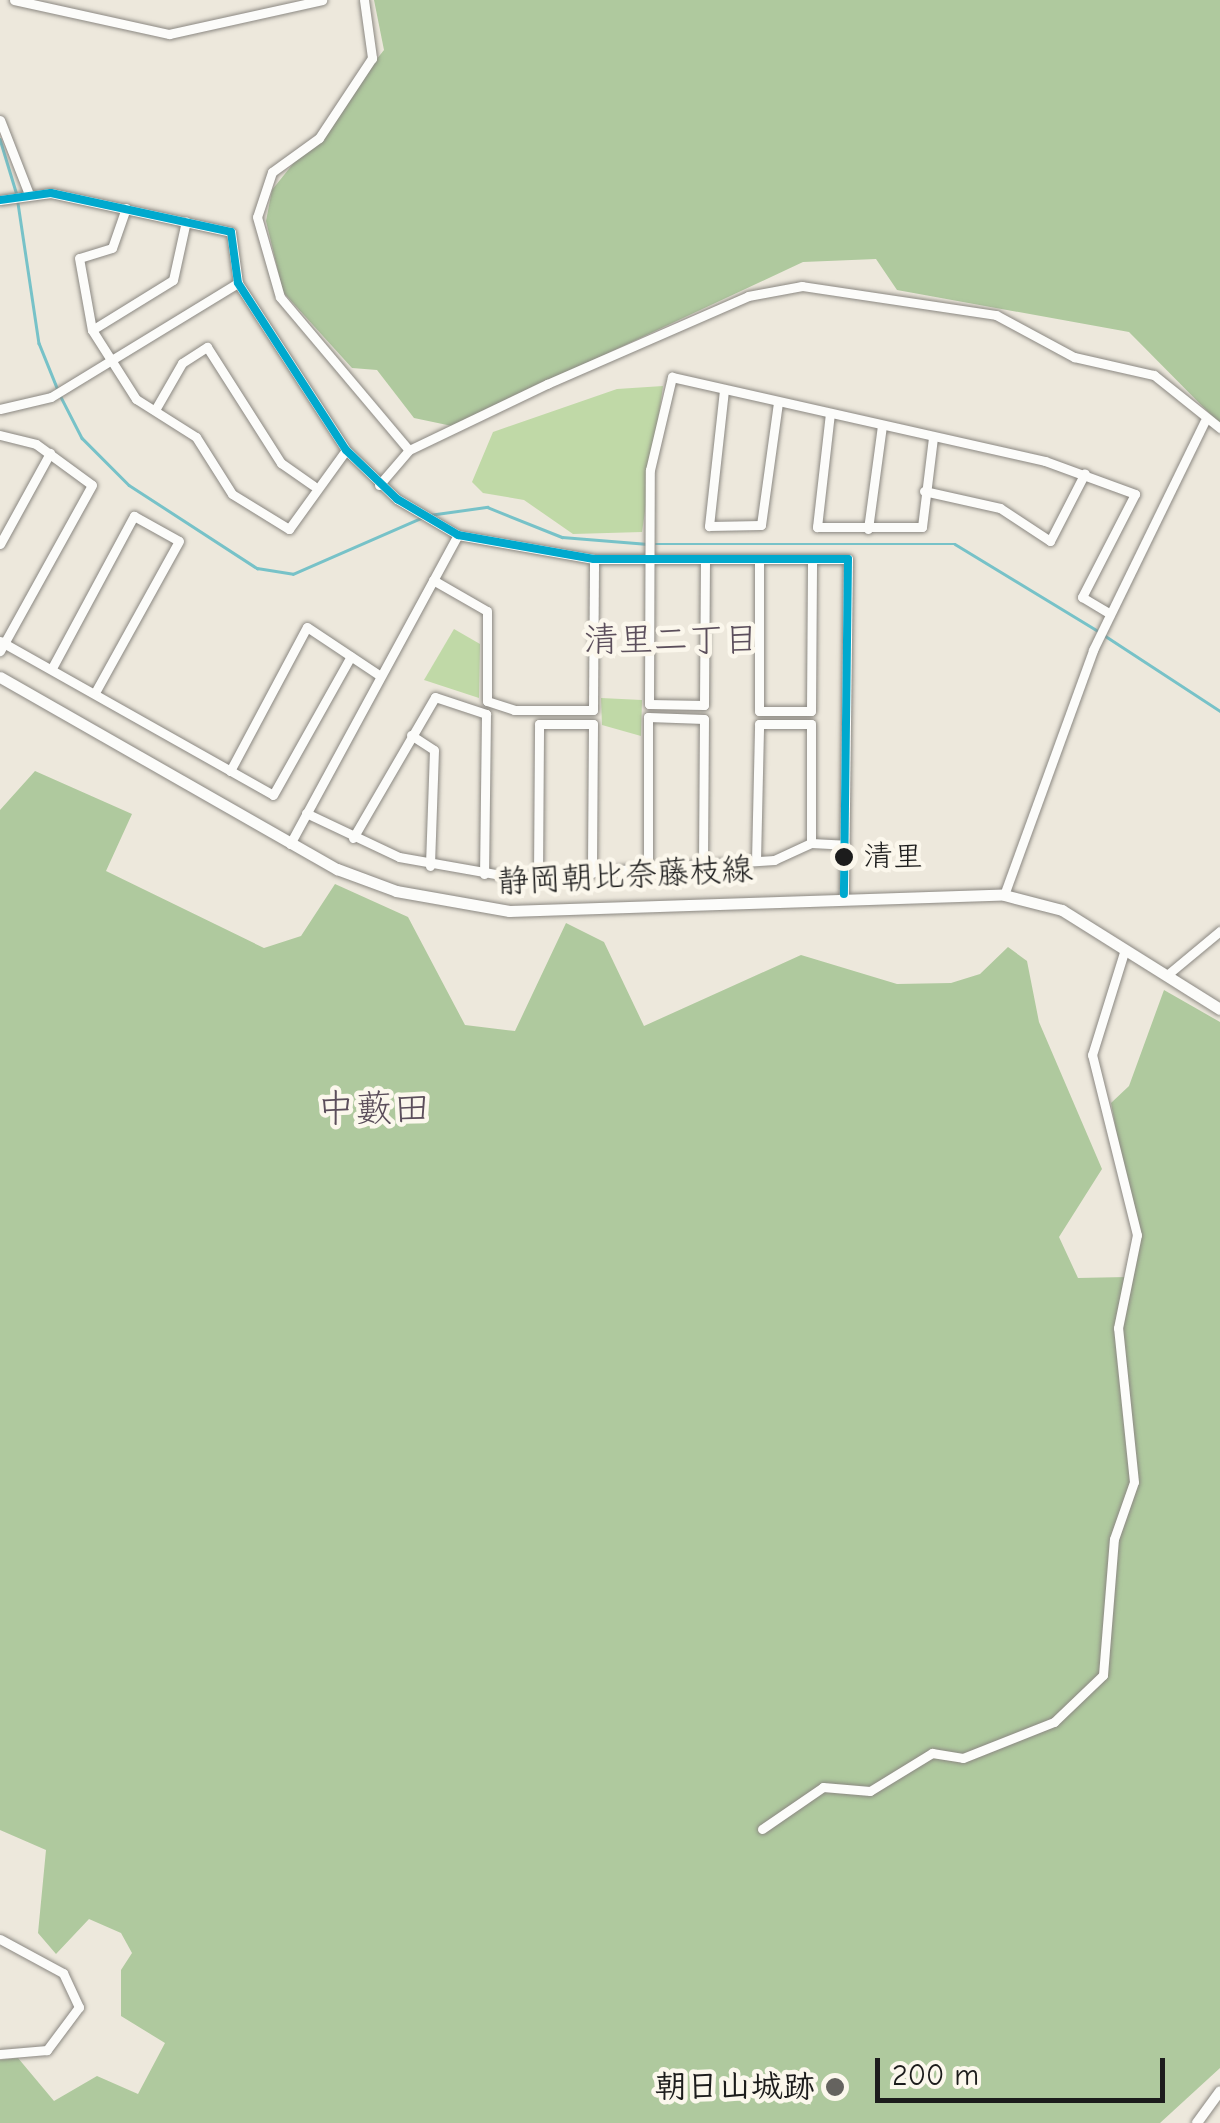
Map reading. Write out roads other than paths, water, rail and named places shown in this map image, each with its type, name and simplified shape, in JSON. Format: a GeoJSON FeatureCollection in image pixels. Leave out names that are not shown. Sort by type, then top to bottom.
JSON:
{"type":"FeatureCollection","features":[{"type":"Feature","properties":{"kind":"main road","name":"静岡朝比奈藤枝線"},"geometry":{"type":"LineString","coordinates":[[0,676],[359,880],[483,910],[844,894],[1004,896],[1062,910],[1220,1009]]}},
{"type":"Feature","properties":{"kind":"street"},"geometry":{"type":"LineString","coordinates":[[14,0],[169,34],[322,0]]}},
{"type":"Feature","properties":{"kind":"street"},"geometry":{"type":"LineString","coordinates":[[85,0],[86,16]]}},
{"type":"Feature","properties":{"kind":"street"},"geometry":{"type":"LineString","coordinates":[[364,0],[372,58],[319,138],[272,172],[257,217],[280,297],[409,450]]}},
{"type":"Feature","properties":{"kind":"street"},"geometry":{"type":"LineString","coordinates":[[0,120],[28,192]]}},
{"type":"Feature","properties":{"kind":"street"},"geometry":{"type":"LineString","coordinates":[[0,200],[28,192],[126,208],[232,232],[238,283],[346,450],[379,484],[458,536],[594,559],[848,560],[844,894]]}},
{"type":"Feature","properties":{"kind":"street"},"geometry":{"type":"LineString","coordinates":[[126,208],[112,248],[79,258],[92,330],[109,362],[155,410],[196,437],[232,494],[289,529],[313,484],[346,450]]}},
{"type":"Feature","properties":{"kind":"street"},"geometry":{"type":"LineString","coordinates":[[92,330],[172,280],[186,221]]}},
{"type":"Feature","properties":{"kind":"street"},"geometry":{"type":"LineString","coordinates":[[0,409],[51,397],[238,283]]}},
{"type":"Feature","properties":{"kind":"street"},"geometry":{"type":"LineString","coordinates":[[379,484],[409,450],[748,296],[802,286],[996,315],[1074,357],[1154,375],[1204,422],[1220,428]]}},
{"type":"Feature","properties":{"kind":"street"},"geometry":{"type":"LineString","coordinates":[[155,410],[182,363],[207,347],[281,463],[313,484]]}},
{"type":"Feature","properties":{"kind":"street"},"geometry":{"type":"LineString","coordinates":[[705,560],[704,705],[649,704],[650,470],[672,377],[1085,473],[1136,494],[1082,598],[1109,613]]}},
{"type":"Feature","properties":{"kind":"street"},"geometry":{"type":"LineString","coordinates":[[724,390],[709,526],[761,525],[778,402]]}},
{"type":"Feature","properties":{"kind":"street"},"geometry":{"type":"LineString","coordinates":[[830,413],[817,528],[922,528],[933,436]]}},
{"type":"Feature","properties":{"kind":"street"},"geometry":{"type":"LineString","coordinates":[[1004,896],[1097,640],[1204,422]]}},
{"type":"Feature","properties":{"kind":"street"},"geometry":{"type":"LineString","coordinates":[[868,528],[882,425]]}},
{"type":"Feature","properties":{"kind":"street"},"geometry":{"type":"LineString","coordinates":[[0,434],[50,453],[92,485],[2,645],[96,691],[273,795],[351,656]]}},
{"type":"Feature","properties":{"kind":"street"},"geometry":{"type":"LineString","coordinates":[[0,544],[50,453]]}},
{"type":"Feature","properties":{"kind":"street"},"geometry":{"type":"LineString","coordinates":[[924,490],[1000,508],[1050,541],[1085,473]]}},
{"type":"Feature","properties":{"kind":"street"},"geometry":{"type":"LineString","coordinates":[[52,668],[134,516],[179,542],[96,691]]}},
{"type":"Feature","properties":{"kind":"street"},"geometry":{"type":"LineString","coordinates":[[290,844],[458,536]]}},
{"type":"Feature","properties":{"kind":"street"},"geometry":{"type":"LineString","coordinates":[[433,580],[487,611],[487,701],[514,710],[592,710],[594,559]]}},
{"type":"Feature","properties":{"kind":"street"},"geometry":{"type":"LineString","coordinates":[[758,560],[758,711],[810,711],[812,560]]}},
{"type":"Feature","properties":{"kind":"street"},"geometry":{"type":"LineString","coordinates":[[230,771],[307,627],[379,675]]}},
{"type":"Feature","properties":{"kind":"street"},"geometry":{"type":"LineString","coordinates":[[353,838],[436,697],[486,714],[484,874]]}},
{"type":"Feature","properties":{"kind":"street"},"geometry":{"type":"LineString","coordinates":[[648,869],[648,717],[704,720],[703,862]]}},
{"type":"Feature","properties":{"kind":"street"},"geometry":{"type":"LineString","coordinates":[[538,876],[540,724],[593,724],[592,873]]}},
{"type":"Feature","properties":{"kind":"street"},"geometry":{"type":"LineString","coordinates":[[756,860],[759,724],[811,724],[810,843]]}},
{"type":"Feature","properties":{"kind":"street"},"geometry":{"type":"LineString","coordinates":[[411,735],[434,750],[430,866]]}},
{"type":"Feature","properties":{"kind":"street"},"geometry":{"type":"LineString","coordinates":[[306,812],[353,838],[430,866],[484,874],[538,876],[648,869],[756,860],[810,843],[845,845]]}},
{"type":"Feature","properties":{"kind":"street"},"geometry":{"type":"LineString","coordinates":[[1168,976],[1220,931]]}},
{"type":"Feature","properties":{"kind":"street"},"geometry":{"type":"LineString","coordinates":[[762,1828],[823,1787],[870,1791],[932,1753],[962,1758],[1054,1722],[1103,1675],[1114,1540],[1134,1482],[1118,1328],[1136,1235],[1092,1055],[1125,949]]}},
{"type":"Feature","properties":{"kind":"street"},"geometry":{"type":"LineString","coordinates":[[0,1939],[62,1973],[79,2007],[47,2050],[0,2054]]}},
{"type":"Feature","properties":{"kind":"street"},"geometry":{"type":"LineString","coordinates":[[1198,2123],[1220,2091]]}},
{"type":"Feature","properties":{"kind":"waterway"},"geometry":{"type":"LineString","coordinates":[[0,139],[17,195]]}},
{"type":"Feature","properties":{"kind":"waterway"},"geometry":{"type":"LineString","coordinates":[[18,203],[39,343],[58,390]]}},
{"type":"Feature","properties":{"kind":"waterway"},"geometry":{"type":"LineString","coordinates":[[61,397],[82,438],[129,485],[257,568],[293,574],[421,518]]}},
{"type":"Feature","properties":{"kind":"waterway"},"geometry":{"type":"LineString","coordinates":[[429,515],[487,507],[562,537],[648,544]]}},
{"type":"Feature","properties":{"kind":"waterway"},"geometry":{"type":"LineString","coordinates":[[656,544],[955,544],[1098,631]]}},
{"type":"Feature","properties":{"kind":"waterway"},"geometry":{"type":"LineString","coordinates":[[1104,635],[1220,711]]}},
{"type":"Feature","properties":{"kind":"place","name":"清里"},"geometry":{"type":"Point","coordinates":[844,857]}},
{"type":"Feature","properties":{"kind":"place","name":"朝日山城跡"},"geometry":{"type":"Point","coordinates":[835,2087]}},
{"type":"Feature","properties":{"kind":"district","name":"清里二丁目"},"geometry":{"type":"Point","coordinates":[671,640]}},
{"type":"Feature","properties":{"kind":"district","name":"中藪田"},"geometry":{"type":"Point","coordinates":[374,1110]}}]}
